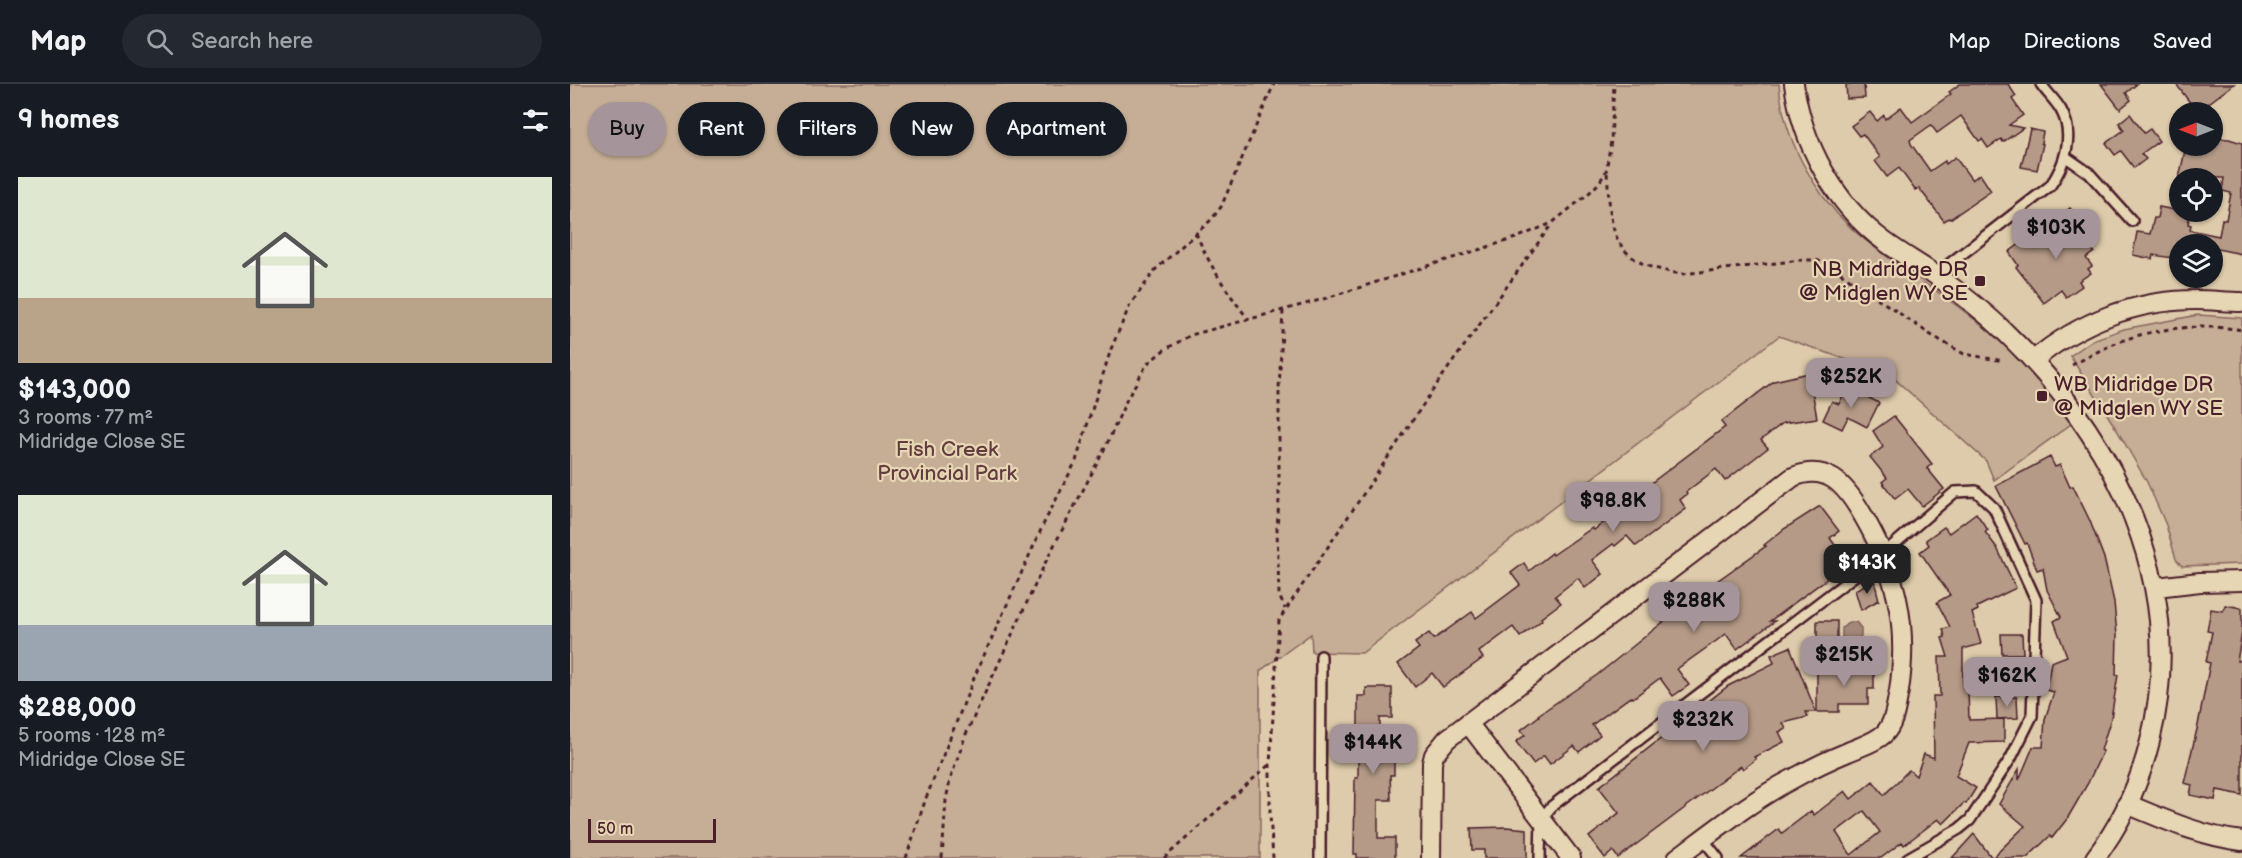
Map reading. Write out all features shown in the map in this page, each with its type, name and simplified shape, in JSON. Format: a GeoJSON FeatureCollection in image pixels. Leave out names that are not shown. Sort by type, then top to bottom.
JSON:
{"type":"FeatureCollection","features":[{"type":"Feature","properties":{"kind":"street"},"geometry":{"type":"LineString","coordinates":[[1794,84],[1802,124],[1813,150],[1840,197],[1882,241],[1935,275],[1985,313],[2034,360],[2078,415],[2122,488],[2142,537],[2156,587],[2160,623],[2160,688],[2145,762],[2127,804],[2095,858]]}},
{"type":"Feature","properties":{"kind":"street"},"geometry":{"type":"LineString","coordinates":[[2034,360],[2064,337],[2099,320],[2127,310],[2154,303],[2195,300],[2242,302]]}},
{"type":"Feature","properties":{"kind":"street"},"geometry":{"type":"LineString","coordinates":[[1431,858],[1431,775],[1434,755],[1447,739],[1793,477],[1802,473],[1821,473],[1836,480],[1858,507],[1883,554],[1894,581],[1900,612],[1903,658],[1895,711],[1884,734],[1872,742],[1797,776],[1677,858]]}},
{"type":"Feature","properties":{"kind":"street"},"geometry":{"type":"LineString","coordinates":[[2156,587],[2200,582],[2242,581]]}},
{"type":"Feature","properties":{"kind":"street"},"geometry":{"type":"LineString","coordinates":[[1468,723],[1571,858]]}},
{"type":"Feature","properties":{"kind":"street"},"geometry":{"type":"LineString","coordinates":[[2127,804],[2191,831],[2242,841]]}},
{"type":"Feature","properties":{"kind":"lane"},"geometry":{"type":"LineString","coordinates":[[1935,275],[2050,186],[2058,174],[2066,157],[2068,127],[2061,110],[2041,84]]}},
{"type":"Feature","properties":{"kind":"lane"},"geometry":{"type":"LineString","coordinates":[[2066,157],[2089,173],[2132,221]]}},
{"type":"Feature","properties":{"kind":"lane"},"geometry":{"type":"LineString","coordinates":[[1540,858],[1541,819],[1552,806],[1883,554],[1955,492],[1976,491],[1994,508],[2036,600],[2033,707],[2028,726],[2005,767],[1970,820],[1959,829],[1908,858]]}},
{"type":"Feature","properties":{"kind":"lane"},"geometry":{"type":"LineString","coordinates":[[1320,858],[1321,656]]}},
{"type":"Feature","properties":{"kind":"lane"},"geometry":{"type":"LineString","coordinates":[[1703,839],[1718,858]]}},
{"type":"Feature","properties":{"kind":"path"},"geometry":{"type":"LineString","coordinates":[[906,858],[976,673],[1044,523],[1076,461],[1111,349],[1130,304],[1156,268],[1211,220],[1221,207],[1274,84]]}},
{"type":"Feature","properties":{"kind":"path"},"geometry":{"type":"LineString","coordinates":[[1614,84],[1611,141],[1606,171],[1610,211],[1616,237],[1626,253],[1636,261],[1683,274],[1816,260],[1837,269],[1931,335],[1964,354],[2004,362]]}},
{"type":"Feature","properties":{"kind":"path"},"geometry":{"type":"LineString","coordinates":[[942,858],[946,800],[950,780],[966,734],[1014,626],[1141,372],[1154,358],[1191,335],[1283,311],[1540,230],[1588,194],[1599,183],[1606,171]]}},
{"type":"Feature","properties":{"kind":"path"},"geometry":{"type":"LineString","coordinates":[[1273,858],[1270,764],[1279,620],[1438,381],[1552,223]]}},
{"type":"Feature","properties":{"kind":"path"},"geometry":{"type":"LineString","coordinates":[[1196,232],[1212,267],[1228,294],[1250,320]]}},
{"type":"Feature","properties":{"kind":"path"},"geometry":{"type":"LineString","coordinates":[[1283,311],[1279,389],[1277,528],[1279,595],[1285,609]]}},
{"type":"Feature","properties":{"kind":"path"},"geometry":{"type":"LineString","coordinates":[[2072,365],[2125,339],[2150,333],[2178,328],[2242,330]]}},
{"type":"Feature","properties":{"kind":"path"},"geometry":{"type":"LineString","coordinates":[[1164,858],[1270,764]]}},
{"type":"Feature","properties":{"kind":"green space","name":"Fish Creek Provincial Park"},"geometry":{"type":"Polygon","coordinates":[[[570,84],[1779,84],[1787,124],[1802,162],[1824,198],[1837,214],[1878,251],[1951,301],[2007,346],[2036,376],[2071,424],[1994,480],[1986,461],[1890,375],[1779,336],[1362,653],[1312,652],[1311,634],[1260,671],[1260,858],[570,858],[570,84]]]}},
{"type":"Feature","properties":{"kind":"green space"},"geometry":{"type":"Polygon","coordinates":[[[2198,315],[2242,318],[2242,564],[2182,566],[2176,559],[2166,525],[2147,482],[2070,356],[2093,340],[2124,329],[2198,315]]]}},
{"type":"Feature","properties":{"kind":"shaded area"},"geometry":{"type":"Polygon","coordinates":[[[1849,622],[1856,622],[1861,628],[1861,636],[1858,639],[1859,654],[1851,654],[1846,649],[1846,638],[1842,638],[1842,628],[1849,622]]]}},
{"type":"Feature","properties":{"kind":"building"},"geometry":{"type":"Polygon","coordinates":[[[1846,84],[1864,84],[1865,98],[1847,99],[1846,84]]]}},
{"type":"Feature","properties":{"kind":"building"},"geometry":{"type":"Polygon","coordinates":[[[1960,84],[2008,84],[2016,96],[2012,99],[2023,115],[2009,125],[2023,128],[2003,142],[2001,139],[1988,148],[1982,139],[1979,141],[1961,116],[1937,133],[1931,125],[1910,140],[1930,171],[1955,157],[1972,180],[1980,174],[1991,191],[1944,221],[1919,188],[1915,190],[1899,168],[1887,177],[1875,161],[1880,157],[1863,134],[1859,136],[1851,126],[1870,112],[1877,121],[1884,115],[1885,119],[1901,107],[1912,122],[1951,94],[1949,92],[1960,84]]]}},
{"type":"Feature","properties":{"kind":"building"},"geometry":{"type":"Polygon","coordinates":[[[2101,84],[2137,84],[2126,93],[2131,100],[2120,109],[2101,84]]]}},
{"type":"Feature","properties":{"kind":"building"},"geometry":{"type":"Polygon","coordinates":[[[2176,84],[2234,84],[2210,102],[2190,102],[2176,84]]]}},
{"type":"Feature","properties":{"kind":"building"},"geometry":{"type":"Polygon","coordinates":[[[2130,114],[2144,133],[2150,129],[2159,141],[2141,154],[2146,159],[2134,168],[2121,151],[2115,155],[2106,143],[2124,130],[2119,123],[2130,114]]]}},
{"type":"Feature","properties":{"kind":"building"},"geometry":{"type":"Polygon","coordinates":[[[2030,129],[2043,132],[2041,143],[2043,144],[2037,170],[2021,167],[2030,129]]]}},
{"type":"Feature","properties":{"kind":"building"},"geometry":{"type":"Polygon","coordinates":[[[2223,139],[2242,143],[2242,254],[2223,250],[2223,234],[2219,234],[2221,222],[2223,219],[2226,220],[2231,193],[2223,191],[2223,168],[2181,168],[2184,156],[2223,156],[2223,139]]]}},
{"type":"Feature","properties":{"kind":"building"},"geometry":{"type":"Polygon","coordinates":[[[2159,207],[2169,209],[2169,222],[2188,222],[2191,225],[2190,230],[2209,234],[2169,234],[2169,257],[2153,255],[2152,259],[2133,255],[2137,232],[2150,234],[2159,207]]]}},
{"type":"Feature","properties":{"kind":"building"},"geometry":{"type":"Polygon","coordinates":[[[2070,208],[2082,224],[2077,228],[2094,252],[2086,258],[2092,266],[2088,269],[2091,273],[2079,281],[2082,286],[2066,297],[2061,290],[2044,303],[2016,267],[2018,265],[2009,252],[2028,238],[2036,249],[2059,233],[2051,222],[2070,208]]]}},
{"type":"Feature","properties":{"kind":"building"},"geometry":{"type":"Polygon","coordinates":[[[1809,373],[1817,418],[1783,423],[1761,440],[1768,448],[1725,481],[1716,469],[1686,492],[1687,494],[1680,500],[1686,509],[1636,546],[1627,536],[1615,546],[1613,544],[1592,560],[1603,574],[1585,588],[1578,578],[1555,596],[1561,603],[1520,637],[1513,627],[1479,652],[1483,658],[1443,687],[1432,673],[1415,687],[1398,664],[1419,648],[1415,643],[1429,633],[1434,639],[1472,612],[1476,618],[1520,585],[1511,573],[1524,563],[1529,571],[1552,553],[1553,555],[1592,528],[1594,530],[1616,513],[1614,511],[1725,427],[1721,422],[1774,381],[1809,373]]]}},
{"type":"Feature","properties":{"kind":"building"},"geometry":{"type":"Polygon","coordinates":[[[1847,386],[1879,403],[1867,427],[1848,417],[1842,429],[1823,420],[1832,401],[1839,404],[1847,386]]]}},
{"type":"Feature","properties":{"kind":"building"},"geometry":{"type":"Polygon","coordinates":[[[1894,416],[1932,464],[1927,468],[1944,489],[1922,506],[1908,489],[1895,499],[1882,482],[1887,478],[1870,457],[1883,447],[1873,431],[1894,416]]]}},
{"type":"Feature","properties":{"kind":"building"},"geometry":{"type":"Polygon","coordinates":[[[2050,457],[2055,467],[2060,465],[2070,487],[2073,486],[2104,558],[2114,602],[2117,635],[2116,675],[2118,675],[2111,718],[2101,750],[2103,751],[2067,819],[2052,838],[2050,836],[2027,858],[1992,858],[2025,826],[1999,804],[2019,769],[2019,780],[2033,747],[2043,747],[2045,719],[2054,692],[2046,690],[2051,662],[2067,656],[2054,621],[2061,617],[2047,590],[2043,568],[2037,570],[2027,543],[2025,544],[1996,486],[2050,457]]]}},
{"type":"Feature","properties":{"kind":"building"},"geometry":{"type":"Polygon","coordinates":[[[1820,506],[1839,531],[1830,538],[1837,548],[1837,571],[1737,649],[1726,634],[1677,669],[1689,685],[1673,696],[1660,678],[1592,725],[1600,735],[1579,752],[1574,746],[1550,764],[1544,756],[1533,764],[1516,742],[1525,735],[1521,730],[1538,715],[1597,675],[1676,610],[1766,546],[1764,545],[1784,529],[1820,506]]]}},
{"type":"Feature","properties":{"kind":"building"},"geometry":{"type":"Polygon","coordinates":[[[1976,513],[1988,530],[1985,532],[1997,548],[2016,588],[1977,607],[1978,610],[1972,613],[1981,644],[1963,649],[1963,688],[1968,688],[1969,720],[2004,719],[2004,742],[1969,743],[1956,776],[1976,788],[1966,804],[1964,803],[1943,824],[1938,819],[1904,845],[1902,842],[1881,858],[1741,858],[1779,829],[1782,833],[1811,811],[1814,815],[1845,791],[1851,799],[1873,781],[1884,795],[1909,770],[1916,776],[1924,754],[1934,758],[1933,696],[1940,696],[1939,657],[1948,657],[1942,638],[1945,637],[1943,629],[1950,627],[1937,602],[1950,595],[1920,552],[1929,545],[1926,540],[1944,527],[1949,533],[1976,513]],[[1864,811],[1836,832],[1851,855],[1880,832],[1864,811]]]}},
{"type":"Feature","properties":{"kind":"building"},"geometry":{"type":"Polygon","coordinates":[[[1874,580],[1879,600],[1861,610],[1855,590],[1874,580]]]}},
{"type":"Feature","properties":{"kind":"building"},"geometry":{"type":"Polygon","coordinates":[[[2225,605],[2242,608],[2242,633],[2237,661],[2242,661],[2242,795],[2217,790],[2215,800],[2190,795],[2192,785],[2184,783],[2210,663],[2206,662],[2212,632],[2207,631],[2211,609],[2223,611],[2225,605]]]}},
{"type":"Feature","properties":{"kind":"building"},"geometry":{"type":"Polygon","coordinates":[[[1817,621],[1837,621],[1837,641],[1817,641],[1817,621]]]}},
{"type":"Feature","properties":{"kind":"building"},"geometry":{"type":"Polygon","coordinates":[[[2001,634],[2022,634],[2023,654],[2002,654],[2001,634]]]}},
{"type":"Feature","properties":{"kind":"building"},"geometry":{"type":"Polygon","coordinates":[[[1790,647],[1816,712],[1806,712],[1808,717],[1783,723],[1786,729],[1779,732],[1784,742],[1754,757],[1756,759],[1743,769],[1741,766],[1618,858],[1613,851],[1605,858],[1589,837],[1619,813],[1599,787],[1728,686],[1774,663],[1771,655],[1790,647]]]}},
{"type":"Feature","properties":{"kind":"building"},"geometry":{"type":"Polygon","coordinates":[[[1874,665],[1874,689],[1868,689],[1868,704],[1839,704],[1839,712],[1817,712],[1817,672],[1842,671],[1842,666],[1874,665]]]}},
{"type":"Feature","properties":{"kind":"building"},"geometry":{"type":"Polygon","coordinates":[[[1366,688],[1392,688],[1392,718],[1380,718],[1380,752],[1394,752],[1394,775],[1390,775],[1391,800],[1378,800],[1378,838],[1395,838],[1395,858],[1357,858],[1357,854],[1354,854],[1355,778],[1358,778],[1358,696],[1366,696],[1366,688]]]}},
{"type":"Feature","properties":{"kind":"building"},"geometry":{"type":"Polygon","coordinates":[[[1996,697],[2017,697],[2018,718],[1997,719],[1996,697]]]}},
{"type":"Feature","properties":{"kind":"building"},"geometry":{"type":"Polygon","coordinates":[[[1471,828],[1527,829],[1527,858],[1484,858],[1484,850],[1472,850],[1471,828]]]}},
{"type":"Feature","properties":{"kind":"building"},"geometry":{"type":"Polygon","coordinates":[[[1974,834],[1992,858],[1952,858],[1974,834]]]}},
{"type":"Feature","properties":{"kind":"place","name":"NB Midridge DR @ Midglen WY SE"},"geometry":{"type":"Point","coordinates":[1980,281]}},
{"type":"Feature","properties":{"kind":"place","name":"WB Midridge DR @ Midglen WY SE"},"geometry":{"type":"Point","coordinates":[2042,396]}}]}
